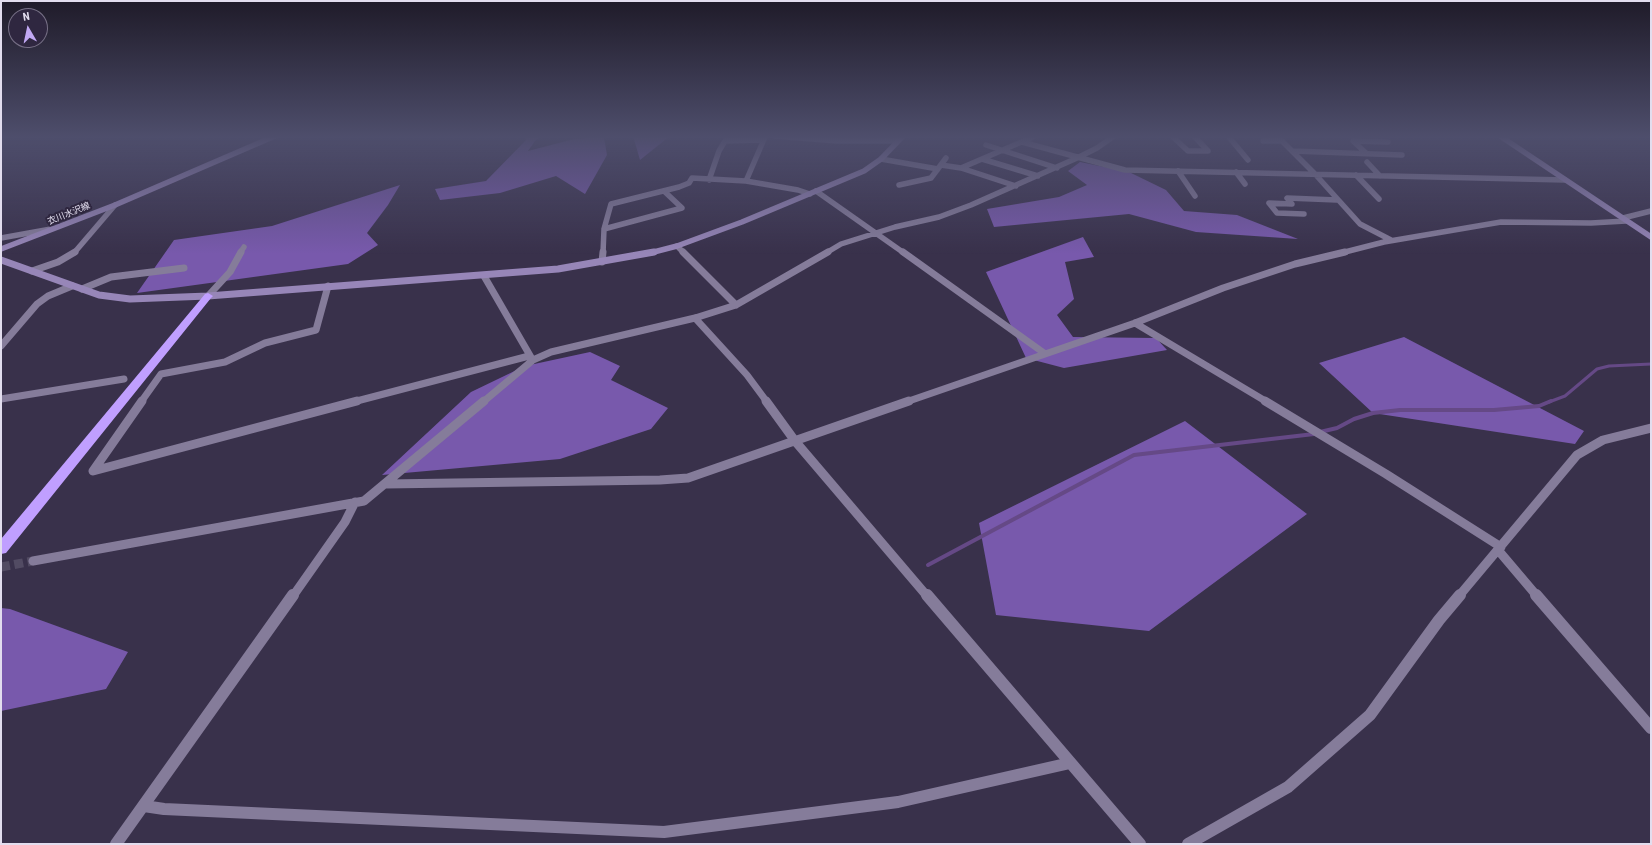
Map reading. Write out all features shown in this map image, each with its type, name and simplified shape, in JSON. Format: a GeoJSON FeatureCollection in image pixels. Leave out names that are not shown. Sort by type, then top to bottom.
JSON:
{"type":"FeatureCollection","features":[{"type":"Feature","properties":{"kind":"highway"},"geometry":{"type":"LineString","coordinates":[[1,548],[208,296]]}},
{"type":"Feature","properties":{"kind":"street","name":"衣川水沢線"},"geometry":{"type":"LineString","coordinates":[[1,249],[115,205],[183,175]]}},
{"type":"Feature","properties":{"kind":"street"},"geometry":{"type":"LineString","coordinates":[[709,180],[710,175]]}},
{"type":"Feature","properties":{"kind":"street"},"geometry":{"type":"LineString","coordinates":[[746,181],[748,175]]}},
{"type":"Feature","properties":{"kind":"street"},"geometry":{"type":"LineString","coordinates":[[1,260],[99,295],[130,299],[208,296],[539,271],[630,257],[676,246],[742,222],[852,175]]}},
{"type":"Feature","properties":{"kind":"street"},"geometry":{"type":"LineString","coordinates":[[899,185],[931,178],[933,175]]}},
{"type":"Feature","properties":{"kind":"street"},"geometry":{"type":"LineString","coordinates":[[984,175],[1016,186]]}},
{"type":"Feature","properties":{"kind":"street"},"geometry":{"type":"LineString","coordinates":[[1182,175],[1195,196]]}},
{"type":"Feature","properties":{"kind":"street"},"geometry":{"type":"LineString","coordinates":[[1239,175],[1245,184]]}},
{"type":"Feature","properties":{"kind":"street"},"geometry":{"type":"LineString","coordinates":[[1316,175],[1336,200],[1360,224],[1391,240]]}},
{"type":"Feature","properties":{"kind":"street"},"geometry":{"type":"LineString","coordinates":[[1356,175],[1379,199]]}},
{"type":"Feature","properties":{"kind":"street"},"geometry":{"type":"LineString","coordinates":[[1366,175],[1565,180]]}},
{"type":"Feature","properties":{"kind":"street"},"geometry":{"type":"LineString","coordinates":[[1558,175],[1649,235]]}},
{"type":"Feature","properties":{"kind":"street"},"geometry":{"type":"LineString","coordinates":[[328,286],[316,330],[265,343],[225,362],[161,374],[93,471],[551,352],[695,318],[736,305],[841,244],[939,217],[1038,176]]}},
{"type":"Feature","properties":{"kind":"street"},"geometry":{"type":"LineString","coordinates":[[602,262],[604,229],[611,204],[679,187],[689,183],[692,178],[746,181],[813,193],[877,233],[1044,353]]}},
{"type":"Feature","properties":{"kind":"street"},"geometry":{"type":"LineString","coordinates":[[604,229],[682,208],[664,191]]}},
{"type":"Feature","properties":{"kind":"street"},"geometry":{"type":"LineString","coordinates":[[1304,214],[1277,213],[1269,203],[1292,204],[1287,198],[1336,200]]}},
{"type":"Feature","properties":{"kind":"street"},"geometry":{"type":"LineString","coordinates":[[32,271],[64,259],[75,252],[115,205]]}},
{"type":"Feature","properties":{"kind":"street"},"geometry":{"type":"LineString","coordinates":[[386,484],[660,480],[688,478],[1044,353],[1135,323],[1223,288],[1295,264],[1391,240],[1501,222],[1592,223],[1624,220],[1651,211]]}},
{"type":"Feature","properties":{"kind":"street"},"geometry":{"type":"LineString","coordinates":[[1,238],[58,228]]}},
{"type":"Feature","properties":{"kind":"street"},"geometry":{"type":"LineString","coordinates":[[676,246],[736,305]]}},
{"type":"Feature","properties":{"kind":"street"},"geometry":{"type":"LineString","coordinates":[[208,296],[230,272],[238,255],[244,247]]}},
{"type":"Feature","properties":{"kind":"street"},"geometry":{"type":"LineString","coordinates":[[82,289],[111,277],[184,268]]}},
{"type":"Feature","properties":{"kind":"street"},"geometry":{"type":"LineString","coordinates":[[484,276],[531,358]]}},
{"type":"Feature","properties":{"kind":"street"},"geometry":{"type":"LineString","coordinates":[[1,346],[37,304],[48,296],[72,286]]}},
{"type":"Feature","properties":{"kind":"street"},"geometry":{"type":"LineString","coordinates":[[695,318],[747,375],[795,441],[1140,844]]}},
{"type":"Feature","properties":{"kind":"street"},"geometry":{"type":"LineString","coordinates":[[1135,323],[1386,474],[1500,549],[1651,728]]}},
{"type":"Feature","properties":{"kind":"street"},"geometry":{"type":"LineString","coordinates":[[34,561],[364,500],[386,484],[531,358]]}},
{"type":"Feature","properties":{"kind":"street"},"geometry":{"type":"LineString","coordinates":[[1,399],[124,379]]}},
{"type":"Feature","properties":{"kind":"street"},"geometry":{"type":"LineString","coordinates":[[1188,844],[1288,787],[1370,715],[1439,620],[1500,549],[1577,455],[1603,440],[1651,428]]}},
{"type":"Feature","properties":{"kind":"street"},"geometry":{"type":"LineString","coordinates":[[116,844],[345,522],[355,502]]}},
{"type":"Feature","properties":{"kind":"street"},"geometry":{"type":"LineString","coordinates":[[144,806],[164,809],[664,832],[898,802],[1070,762]]}},
{"type":"Feature","properties":{"kind":"shaded area"},"geometry":{"type":"Polygon","coordinates":[[[491,175],[595,175],[585,194],[556,176],[500,193],[440,200],[435,189],[486,181],[491,175]]]}},
{"type":"Feature","properties":{"kind":"shaded area"},"geometry":{"type":"Polygon","coordinates":[[[1074,175],[1136,175],[1166,190],[1184,211],[1237,215],[1298,239],[1196,232],[1129,214],[994,227],[987,209],[1059,197],[1087,185],[1074,175]]]}},
{"type":"Feature","properties":{"kind":"shaded area"},"geometry":{"type":"Polygon","coordinates":[[[400,185],[388,205],[367,233],[378,245],[348,264],[137,293],[174,240],[272,226],[400,185]]]}},
{"type":"Feature","properties":{"kind":"shaded area"},"geometry":{"type":"Polygon","coordinates":[[[1083,237],[1094,257],[1065,262],[1074,299],[1057,315],[1073,337],[1156,338],[1167,350],[1064,368],[1026,358],[986,272],[1083,237]]]}},
{"type":"Feature","properties":{"kind":"shaded area"},"geometry":{"type":"Polygon","coordinates":[[[1404,337],[1584,431],[1575,444],[1373,413],[1319,363],[1404,337]]]}},
{"type":"Feature","properties":{"kind":"shaded area"},"geometry":{"type":"Polygon","coordinates":[[[590,352],[620,366],[611,380],[668,408],[651,429],[560,459],[382,475],[471,392],[525,366],[590,352]]]}},
{"type":"Feature","properties":{"kind":"shaded area"},"geometry":{"type":"Polygon","coordinates":[[[1185,421],[1307,514],[1149,631],[996,615],[979,523],[1185,421]]]}},
{"type":"Feature","properties":{"kind":"shaded area"},"geometry":{"type":"Polygon","coordinates":[[[1,608],[10,609],[128,652],[106,689],[1,711],[1,608]]]}},
{"type":"Feature","properties":{"kind":"waterway"},"geometry":{"type":"LineString","coordinates":[[1549,402],[1565,396],[1597,369],[1609,366],[1651,364]]}},
{"type":"Feature","properties":{"kind":"waterway"},"geometry":{"type":"LineString","coordinates":[[1320,432],[1337,428],[1354,419],[1373,413],[1400,410],[1494,410],[1539,406],[1551,401]]}},
{"type":"Feature","properties":{"kind":"waterway"},"geometry":{"type":"LineString","coordinates":[[928,565],[1134,455],[1314,434]]}},
{"type":"Feature","properties":{"kind":"tunnel"},"geometry":{"type":"LineString","coordinates":[[1,567],[33,561]]}}]}
